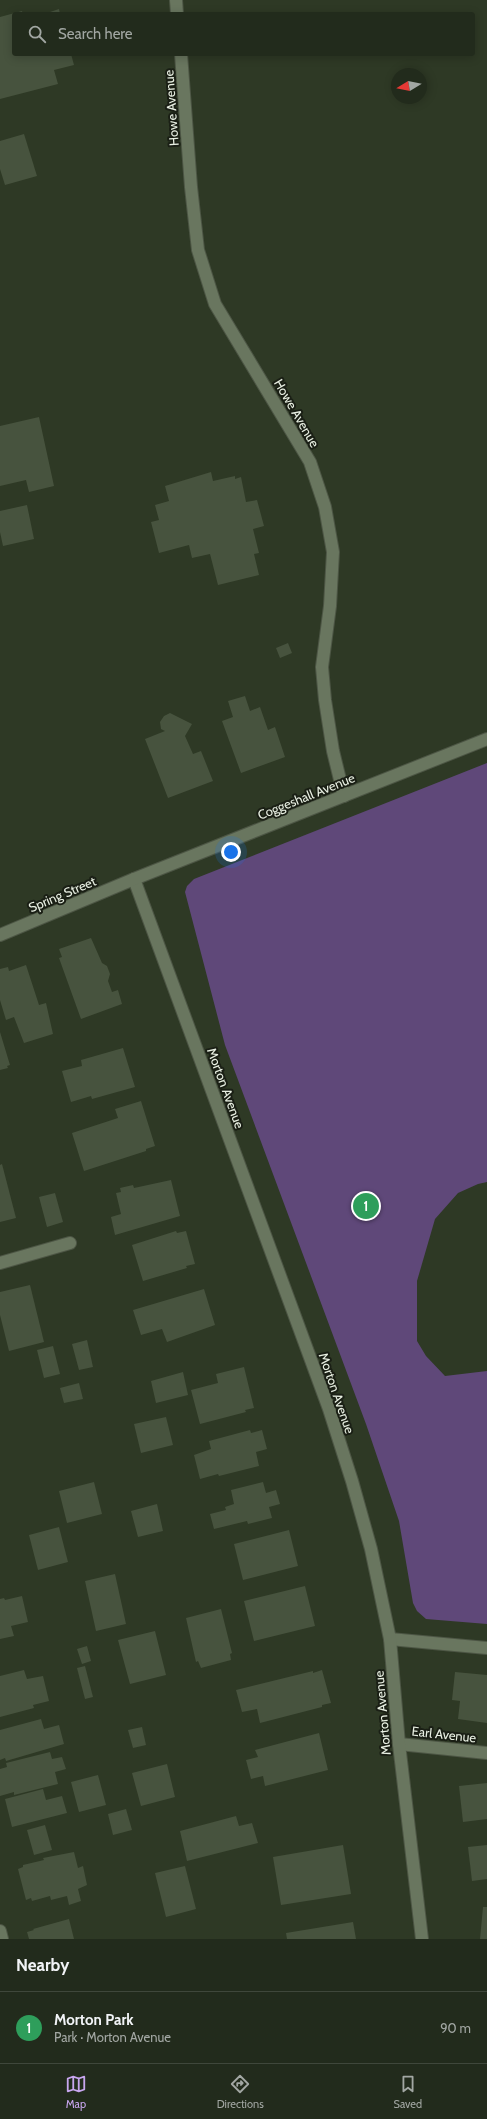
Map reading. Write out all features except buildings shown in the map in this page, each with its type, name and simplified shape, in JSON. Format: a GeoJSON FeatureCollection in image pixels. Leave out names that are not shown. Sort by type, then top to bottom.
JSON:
{"type":"FeatureCollection","features":[{"type":"Feature","properties":{"kind":"street"},"geometry":{"type":"LineString","coordinates":[[176,0],[177,12]]}},
{"type":"Feature","properties":{"kind":"street","name":"Howe Avenue"},"geometry":{"type":"LineString","coordinates":[[181,56],[191,187],[200,257],[215,304],[310,462],[325,507],[333,552],[330,606],[322,667],[325,700],[333,751],[344,796]]}},
{"type":"Feature","properties":{"kind":"street","name":"Coggeshall Avenue"},"geometry":{"type":"LineString","coordinates":[[134,879],[487,739]]}},
{"type":"Feature","properties":{"kind":"street","name":"Spring Street"},"geometry":{"type":"LineString","coordinates":[[0,935],[134,879]]}},
{"type":"Feature","properties":{"kind":"street","name":"Morton Avenue"},"geometry":{"type":"LineString","coordinates":[[134,879],[329,1409],[371,1548],[390,1639],[399,1744],[422,1939]]}},
{"type":"Feature","properties":{"kind":"street"},"geometry":{"type":"LineString","coordinates":[[0,1263],[70,1243]]}},
{"type":"Feature","properties":{"kind":"street"},"geometry":{"type":"LineString","coordinates":[[390,1639],[487,1648]]}},
{"type":"Feature","properties":{"kind":"street","name":"Earl Avenue"},"geometry":{"type":"LineString","coordinates":[[399,1744],[487,1753]]}},
{"type":"Feature","properties":{"kind":"street"},"geometry":{"type":"LineString","coordinates":[[0,1931],[2,1939]]}},
{"type":"Feature","properties":{"kind":"shaded area"},"geometry":{"type":"Polygon","coordinates":[[[487,763],[487,1182],[478,1184],[458,1193],[435,1219],[417,1281],[417,1341],[426,1356],[445,1376],[487,1371],[487,1624],[426,1619],[417,1611],[413,1603],[399,1521],[366,1424],[225,1045],[185,892],[187,886],[194,879],[487,763]]]}},
{"type":"Feature","properties":{"kind":"place","name":"Morton Park"},"geometry":{"type":"Point","coordinates":[366,1206]}}]}
